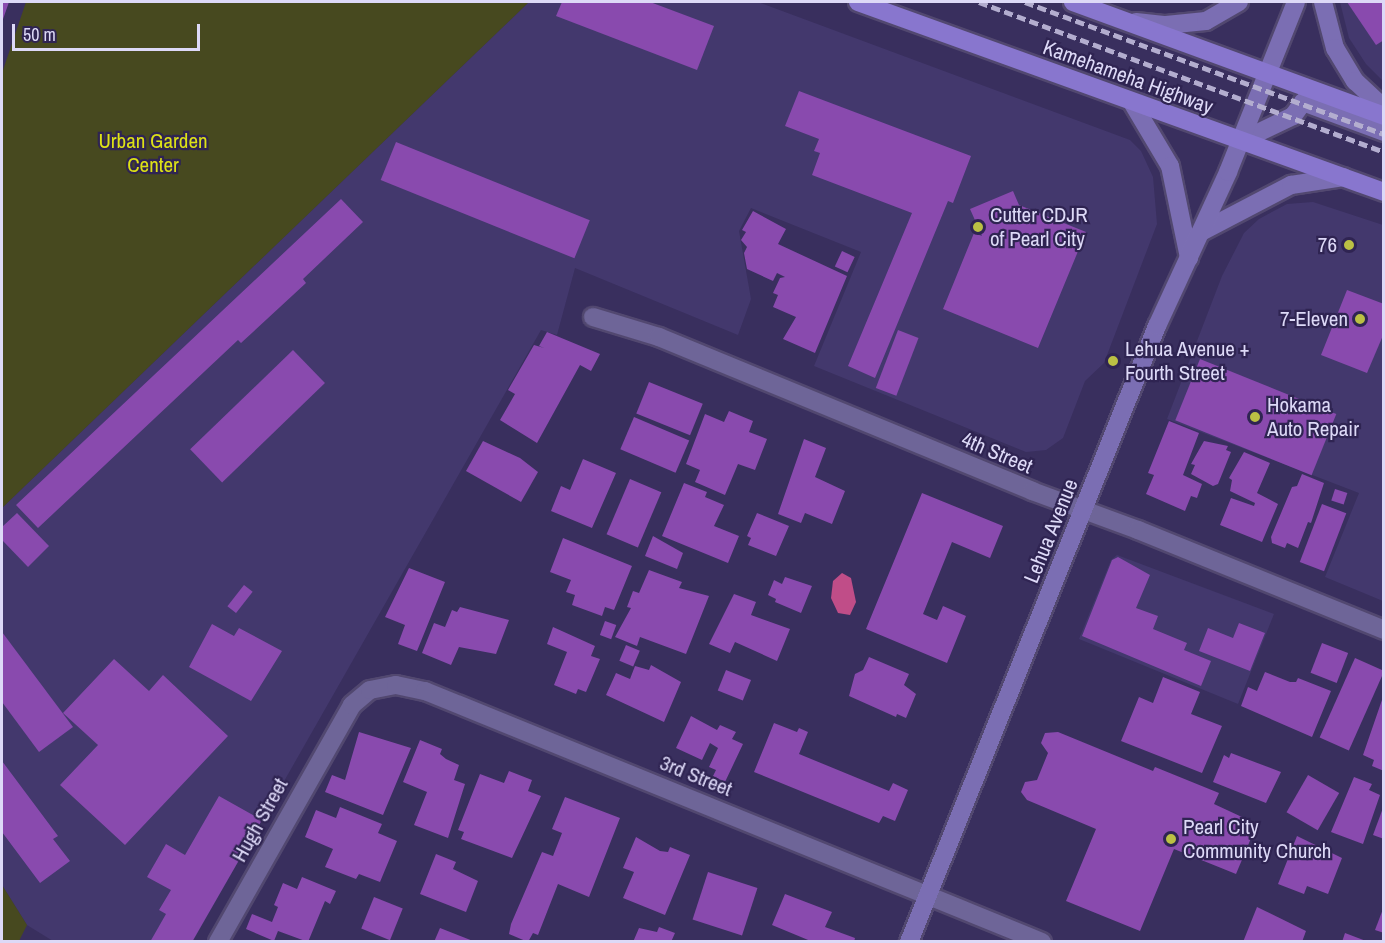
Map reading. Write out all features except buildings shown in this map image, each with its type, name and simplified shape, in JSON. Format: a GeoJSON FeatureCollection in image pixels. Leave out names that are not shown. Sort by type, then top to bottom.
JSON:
{"type":"FeatureCollection","features":[{"type":"Feature","properties":{"kind":"main road","name":"Kamehameha Highway"},"geometry":{"type":"LineString","coordinates":[[858,2],[1133,104],[1383,192]]}},
{"type":"Feature","properties":{"kind":"main road"},"geometry":{"type":"LineString","coordinates":[[1073,2],[1383,116]]}},
{"type":"Feature","properties":{"kind":"street"},"geometry":{"type":"LineString","coordinates":[[1126,21],[1188,24],[1218,17],[1239,2]]}},
{"type":"Feature","properties":{"kind":"street","name":"Lehua Avenue"},"geometry":{"type":"LineString","coordinates":[[909,942],[1084,510],[1269,74],[1296,2]]}},
{"type":"Feature","properties":{"kind":"street"},"geometry":{"type":"LineString","coordinates":[[1323,2],[1326,22],[1344,63],[1355,81],[1383,108]]}},
{"type":"Feature","properties":{"kind":"street"},"geometry":{"type":"LineString","coordinates":[[1241,141],[1293,116],[1303,102],[1383,132]]}},
{"type":"Feature","properties":{"kind":"street"},"geometry":{"type":"LineString","coordinates":[[1133,104],[1170,166],[1189,258]]}},
{"type":"Feature","properties":{"kind":"street"},"geometry":{"type":"LineString","coordinates":[[1201,231],[1291,185],[1344,177]]}},
{"type":"Feature","properties":{"kind":"street","name":"4th Street"},"geometry":{"type":"LineString","coordinates":[[593,317],[659,337],[1383,630]]}},
{"type":"Feature","properties":{"kind":"street","name":"3rd Street"},"geometry":{"type":"LineString","coordinates":[[341,721],[351,705],[370,690],[396,685],[425,691],[1042,942]]}},
{"type":"Feature","properties":{"kind":"street","name":"Hugh Street"},"geometry":{"type":"LineString","coordinates":[[218,942],[341,721]]}},
{"type":"Feature","properties":{"kind":"shaded area"},"geometry":{"type":"Polygon","coordinates":[[[529,2],[758,2],[1130,140],[1141,151],[1153,177],[1157,224],[1104,363],[1085,381],[1063,438],[1046,450],[1026,452],[814,366],[861,252],[751,208],[739,231],[751,299],[738,335],[575,268],[557,335],[541,330],[193,941],[53,941],[27,925],[2,885],[2,508],[529,2]]]}},
{"type":"Feature","properties":{"kind":"shaded area"},"geometry":{"type":"Polygon","coordinates":[[[1340,2],[1383,2],[1383,81],[1366,64],[1349,38],[1340,2]]]}},
{"type":"Feature","properties":{"kind":"shaded area"},"geometry":{"type":"Polygon","coordinates":[[[1313,202],[1383,225],[1383,601],[1325,577],[1359,493],[1167,419],[1222,276],[1244,233],[1259,219],[1287,204],[1313,202]]]}},
{"type":"Feature","properties":{"kind":"shaded area"},"geometry":{"type":"Polygon","coordinates":[[[1117,555],[1274,614],[1238,704],[1079,639],[1111,560],[1117,555]]]}},
{"type":"Feature","properties":{"kind":"shaded area"},"geometry":{"type":"Polygon","coordinates":[[[842,573],[851,578],[856,602],[850,615],[838,613],[831,598],[833,581],[842,573]]]}},
{"type":"Feature","properties":{"kind":"green space","name":"Urban Garden Center"},"geometry":{"type":"Polygon","coordinates":[[[26,2],[529,2],[2,508],[2,73],[26,2]]]}},
{"type":"Feature","properties":{"kind":"green space"},"geometry":{"type":"Polygon","coordinates":[[[2,885],[27,925],[19,941],[2,941],[2,885]]]}},
{"type":"Feature","properties":{"kind":"railway"},"geometry":{"type":"LineString","coordinates":[[979,2],[1384,152]]}},
{"type":"Feature","properties":{"kind":"railway"},"geometry":{"type":"LineString","coordinates":[[1025,2],[1384,134]]}},
{"type":"Feature","properties":{"kind":"place","name":"Cutter CDJR of Pearl City"},"geometry":{"type":"Point","coordinates":[978,227]}},
{"type":"Feature","properties":{"kind":"place","name":"76"},"geometry":{"type":"Point","coordinates":[1349,245]}},
{"type":"Feature","properties":{"kind":"place","name":"7-Eleven"},"geometry":{"type":"Point","coordinates":[1360,319]}},
{"type":"Feature","properties":{"kind":"place","name":"Lehua Avenue + Fourth Street"},"geometry":{"type":"Point","coordinates":[1113,361]}},
{"type":"Feature","properties":{"kind":"place","name":"Hokama Auto Repair"},"geometry":{"type":"Point","coordinates":[1255,417]}},
{"type":"Feature","properties":{"kind":"place","name":"Pearl City Community Church"},"geometry":{"type":"Point","coordinates":[1171,839]}}]}
